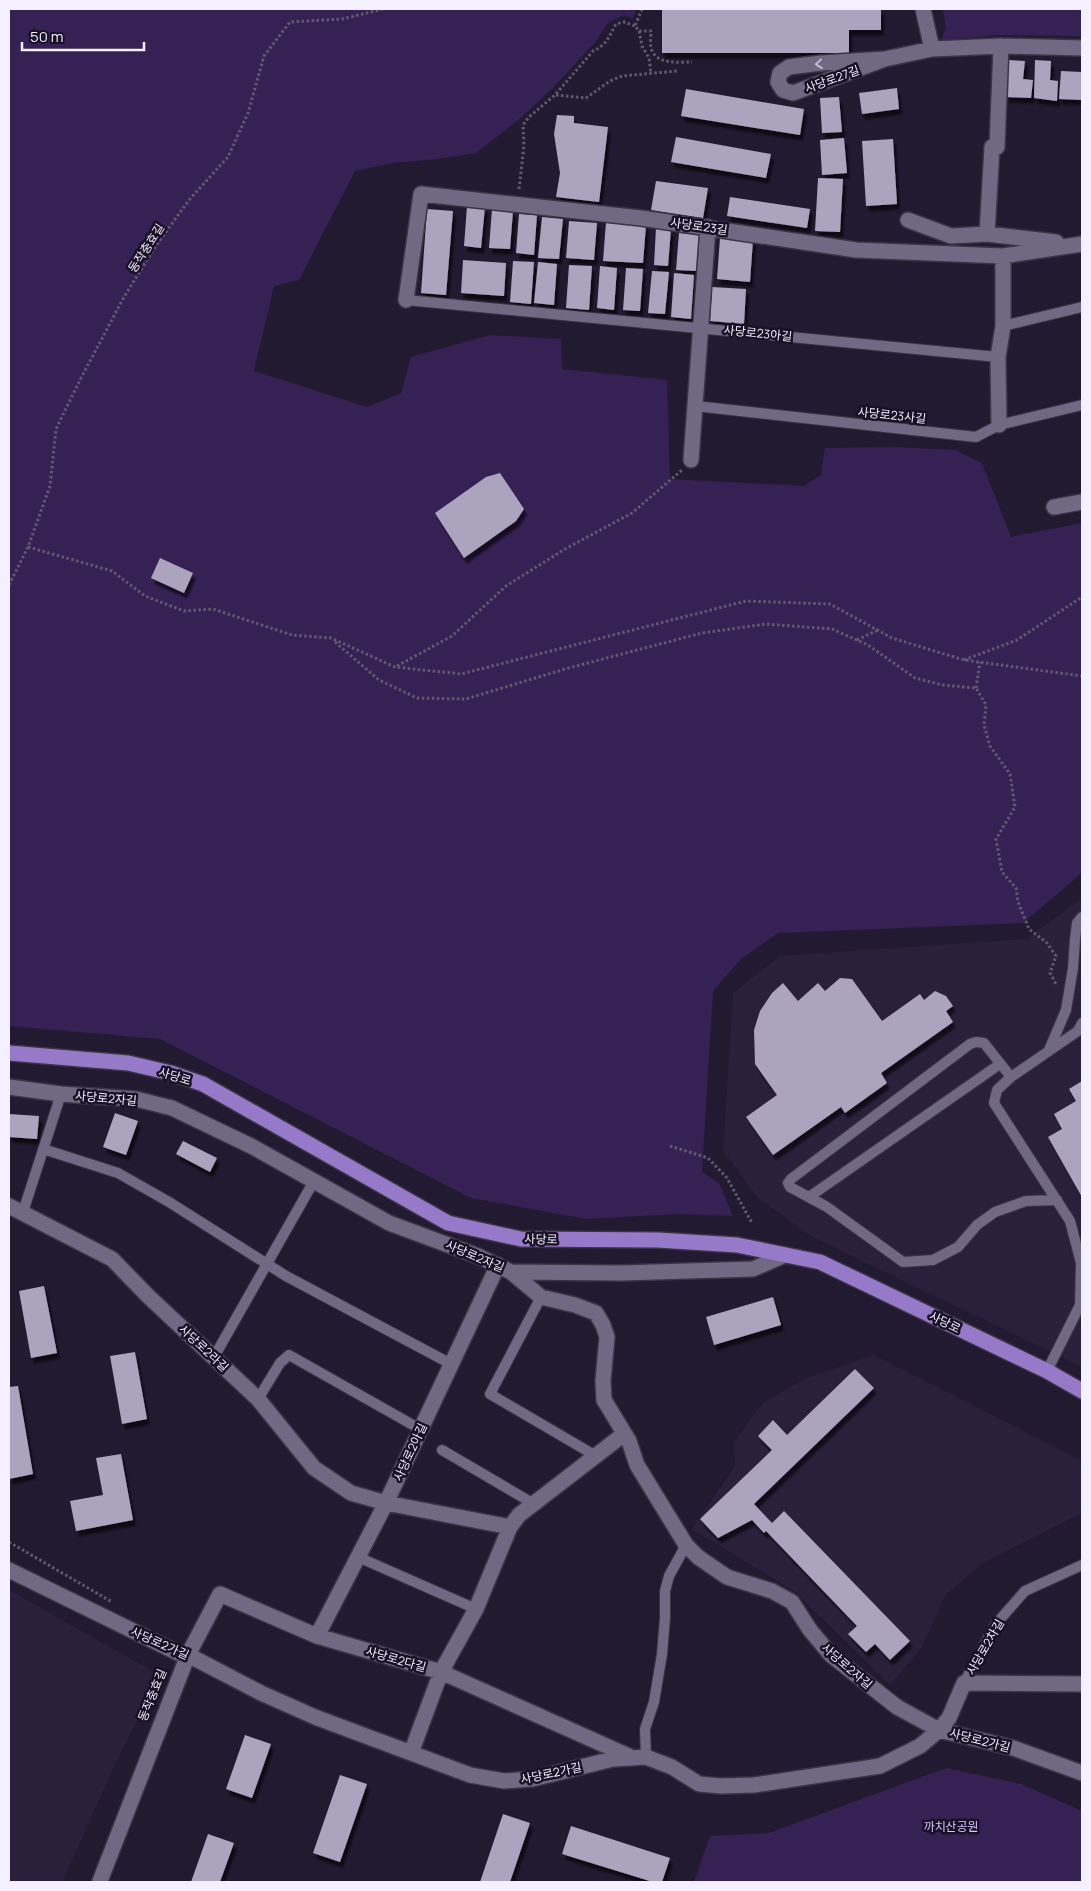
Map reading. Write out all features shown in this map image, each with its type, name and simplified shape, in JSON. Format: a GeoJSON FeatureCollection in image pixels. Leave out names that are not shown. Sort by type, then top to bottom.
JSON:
{"type":"FeatureCollection","features":[{"type":"Feature","properties":{"kind":"main road","name":"사당로"},"geometry":{"type":"LineString","coordinates":[[9,1053],[128,1063],[171,1073],[202,1084],[448,1223],[521,1240],[668,1241],[737,1245],[820,1262],[1047,1371],[1082,1391]]}},
{"type":"Feature","properties":{"kind":"street"},"geometry":{"type":"LineString","coordinates":[[923,9],[932,49]]}},
{"type":"Feature","properties":{"kind":"street"},"geometry":{"type":"LineString","coordinates":[[987,234],[992,147],[997,147],[1001,46]]}},
{"type":"Feature","properties":{"kind":"street","name":"사당로27길"},"geometry":{"type":"LineString","coordinates":[[885,59],[788,67],[780,73],[778,82],[783,90],[793,92],[885,59],[932,49],[1001,46],[1082,48]]}},
{"type":"Feature","properties":{"kind":"street","name":"사당로23길"},"geometry":{"type":"LineString","coordinates":[[406,300],[421,194],[708,227],[856,250],[1002,256],[1078,244]]}},
{"type":"Feature","properties":{"kind":"street"},"geometry":{"type":"LineString","coordinates":[[908,220],[951,236],[987,234],[1078,244]]}},
{"type":"Feature","properties":{"kind":"street"},"geometry":{"type":"LineString","coordinates":[[691,460],[708,227]]}},
{"type":"Feature","properties":{"kind":"street"},"geometry":{"type":"LineString","coordinates":[[999,425],[998,357],[1003,326],[1002,256]]}},
{"type":"Feature","properties":{"kind":"street"},"geometry":{"type":"LineString","coordinates":[[1054,507],[1082,502]]}},
{"type":"Feature","properties":{"kind":"street","name":"사당로2자길"},"geometry":{"type":"LineString","coordinates":[[9,1087],[61,1094],[136,1099],[172,1108],[253,1147],[389,1222],[504,1268],[541,1297],[575,1305],[596,1313],[607,1337],[604,1400],[624,1434],[637,1465],[686,1545],[698,1557],[727,1577],[772,1591],[792,1602],[810,1630],[831,1655],[897,1707],[940,1730]]}},
{"type":"Feature","properties":{"kind":"street","name":"사당로2라길"},"geometry":{"type":"LineString","coordinates":[[9,1206],[112,1259],[149,1297],[258,1399],[314,1468],[351,1493],[386,1503],[510,1527]]}},
{"type":"Feature","properties":{"kind":"street"},"geometry":{"type":"LineString","coordinates":[[504,1268],[620,1273],[753,1269],[785,1255]]}},
{"type":"Feature","properties":{"kind":"street","name":"사당로2아길"},"geometry":{"type":"LineString","coordinates":[[317,1636],[386,1503],[451,1364],[504,1268]]}},
{"type":"Feature","properties":{"kind":"street"},"geometry":{"type":"LineString","coordinates":[[411,1753],[441,1672],[476,1609],[510,1527],[518,1515],[624,1434]]}},
{"type":"Feature","properties":{"kind":"street","name":"사당로2가길"},"geometry":{"type":"LineString","coordinates":[[9,1570],[178,1653],[188,1655],[261,1693],[315,1717],[470,1775],[504,1781],[532,1779],[613,1759],[639,1757],[672,1767],[700,1784],[754,1786],[880,1766],[920,1746],[940,1730],[1013,1748],[1082,1773]]}},
{"type":"Feature","properties":{"kind":"street","name":"사당로2다길"},"geometry":{"type":"LineString","coordinates":[[188,1655],[220,1594],[317,1636],[441,1672],[639,1757]]}},
{"type":"Feature","properties":{"kind":"street"},"geometry":{"type":"LineString","coordinates":[[100,1881],[188,1655]]}},
{"type":"Feature","properties":{"kind":"street","name":"사당로2차길"},"geometry":{"type":"LineString","coordinates":[[940,1730],[949,1718],[964,1683],[1082,1684]]}},
{"type":"Feature","properties":{"kind":"lane","name":"사당로23아길"},"geometry":{"type":"LineString","coordinates":[[406,300],[998,357]]}},
{"type":"Feature","properties":{"kind":"lane"},"geometry":{"type":"LineString","coordinates":[[1003,326],[1082,307]]}},
{"type":"Feature","properties":{"kind":"lane","name":"사당로23사길"},"geometry":{"type":"LineString","coordinates":[[695,406],[976,437],[999,425],[1082,405]]}},
{"type":"Feature","properties":{"kind":"lane"},"geometry":{"type":"LineString","coordinates":[[1049,1050],[1066,1010],[1073,968],[1074,939],[1077,923],[1082,917]]}},
{"type":"Feature","properties":{"kind":"lane"},"geometry":{"type":"LineString","coordinates":[[1047,1371],[1080,1305],[1080,1263],[1070,1221],[994,1102],[997,1090],[1012,1077],[1081,1029]]}},
{"type":"Feature","properties":{"kind":"lane"},"geometry":{"type":"LineString","coordinates":[[1012,1077],[984,1043],[976,1042],[970,1044],[788,1183],[790,1187],[827,1207],[903,1262],[933,1260],[958,1247],[977,1226],[995,1212],[1026,1201],[1057,1200]]}},
{"type":"Feature","properties":{"kind":"lane"},"geometry":{"type":"LineString","coordinates":[[809,1197],[1000,1064]]}},
{"type":"Feature","properties":{"kind":"lane"},"geometry":{"type":"LineString","coordinates":[[23,1212],[61,1094]]}},
{"type":"Feature","properties":{"kind":"lane"},"geometry":{"type":"LineString","coordinates":[[43,1149],[118,1173],[169,1202],[267,1264],[451,1364]]}},
{"type":"Feature","properties":{"kind":"lane"},"geometry":{"type":"LineString","coordinates":[[214,1357],[314,1181]]}},
{"type":"Feature","properties":{"kind":"lane"},"geometry":{"type":"LineString","coordinates":[[541,1297],[490,1394],[596,1456]]}},
{"type":"Feature","properties":{"kind":"lane"},"geometry":{"type":"LineString","coordinates":[[258,1399],[280,1363],[289,1355],[420,1429]]}},
{"type":"Feature","properties":{"kind":"lane"},"geometry":{"type":"LineString","coordinates":[[442,1450],[534,1504]]}},
{"type":"Feature","properties":{"kind":"lane"},"geometry":{"type":"LineString","coordinates":[[639,1757],[645,1729],[654,1702],[662,1654],[665,1591],[669,1576],[686,1545]]}},
{"type":"Feature","properties":{"kind":"lane"},"geometry":{"type":"LineString","coordinates":[[358,1557],[476,1609]]}},
{"type":"Feature","properties":{"kind":"lane","name":"사당로2차길"},"geometry":{"type":"LineString","coordinates":[[964,1683],[996,1625],[1025,1590],[1082,1565]]}},
{"type":"Feature","properties":{"kind":"path","name":"동작충효길"},"geometry":{"type":"LineString","coordinates":[[9,585],[28,547],[50,486],[56,429],[102,337],[156,247],[189,200],[228,157],[248,113],[264,56],[290,22],[342,18],[383,9]]}},
{"type":"Feature","properties":{"kind":"path"},"geometry":{"type":"LineString","coordinates":[[635,26],[642,9]]}},
{"type":"Feature","properties":{"kind":"path"},"geometry":{"type":"LineString","coordinates":[[517,205],[524,146],[523,124],[529,116],[555,95],[593,51],[601,48],[609,40],[616,24],[624,22],[635,26],[639,31],[642,46],[649,58],[650,73]]}},
{"type":"Feature","properties":{"kind":"path"},"geometry":{"type":"LineString","coordinates":[[639,31],[651,31],[651,48],[658,58],[667,62],[692,62]]}},
{"type":"Feature","properties":{"kind":"path"},"geometry":{"type":"LineString","coordinates":[[555,95],[586,98],[610,81],[622,76],[676,71]]}},
{"type":"Feature","properties":{"kind":"path"},"geometry":{"type":"LineString","coordinates":[[395,667],[452,636],[506,586],[565,549],[632,512],[676,477],[691,460]]}},
{"type":"Feature","properties":{"kind":"path"},"geometry":{"type":"LineString","coordinates":[[28,547],[112,571],[145,596],[184,611],[213,609],[292,635],[331,638],[395,667],[462,674],[746,601],[830,604],[892,638],[964,660],[1082,676]]}},
{"type":"Feature","properties":{"kind":"path"},"geometry":{"type":"LineString","coordinates":[[964,660],[1017,640],[1082,597]]}},
{"type":"Feature","properties":{"kind":"path"},"geometry":{"type":"LineString","coordinates":[[331,638],[379,680],[417,698],[466,699],[565,669],[702,633],[766,624],[832,629],[868,645],[915,678],[942,685],[976,688]]}},
{"type":"Feature","properties":{"kind":"path"},"geometry":{"type":"LineString","coordinates":[[857,640],[878,630]]}},
{"type":"Feature","properties":{"kind":"path"},"geometry":{"type":"LineString","coordinates":[[980,662],[976,688],[986,705],[984,725],[990,746],[1010,774],[1015,807],[996,839],[1002,872],[1016,888],[1018,902],[1029,929],[1047,943],[1056,956],[1050,973],[1059,988]]}},
{"type":"Feature","properties":{"kind":"path"},"geometry":{"type":"LineString","coordinates":[[670,1146],[708,1158],[727,1178],[752,1223]]}},
{"type":"Feature","properties":{"kind":"path"},"geometry":{"type":"LineString","coordinates":[[9,1542],[118,1605]]}},
{"type":"Feature","properties":{"kind":"shaded area"},"geometry":{"type":"Polygon","coordinates":[[[1082,898],[1082,1367],[811,1236],[758,1198],[723,1151],[733,993],[780,956],[1027,939],[1082,898]]]}},
{"type":"Feature","properties":{"kind":"shaded area"},"geometry":{"type":"Polygon","coordinates":[[[873,1355],[1082,1461],[1082,1513],[983,1563],[946,1594],[921,1648],[890,1685],[794,1591],[692,1529],[735,1466],[734,1442],[763,1403],[805,1379],[873,1355]]]}},
{"type":"Feature","properties":{"kind":"shaded area"},"geometry":{"type":"Polygon","coordinates":[[[9,1590],[159,1675],[118,1758],[62,1882],[9,1882],[9,1590]]]}},
{"type":"Feature","properties":{"kind":"green space"},"geometry":{"type":"Polygon","coordinates":[[[9,9],[636,9],[633,19],[624,15],[608,23],[597,40],[551,90],[517,121],[476,153],[392,163],[355,171],[299,280],[274,286],[254,371],[367,407],[401,393],[411,357],[490,335],[561,339],[562,369],[667,380],[670,479],[804,486],[821,475],[825,448],[894,447],[955,450],[982,463],[1011,537],[1082,523],[1082,873],[1023,923],[778,933],[741,959],[713,991],[702,1172],[719,1183],[733,1216],[676,1214],[586,1219],[471,1198],[160,1039],[9,1026],[9,9]]]}},
{"type":"Feature","properties":{"kind":"green space"},"geometry":{"type":"Polygon","coordinates":[[[943,9],[1082,9],[1082,36],[1000,35],[941,40],[946,28],[943,9]]]}},
{"type":"Feature","properties":{"kind":"green space","name":"까치산공원"},"geometry":{"type":"Polygon","coordinates":[[[946,1768],[1021,1784],[1082,1811],[1082,1882],[694,1882],[710,1836],[769,1833],[946,1768]]]}},
{"type":"Feature","properties":{"kind":"building"},"geometry":{"type":"Polygon","coordinates":[[[662,9],[881,9],[881,30],[849,30],[849,53],[662,53],[662,9]]]}},
{"type":"Feature","properties":{"kind":"building"},"geometry":{"type":"Polygon","coordinates":[[[1009,60],[1025,61],[1023,79],[1033,80],[1031,98],[1006,97],[1009,60]]]}},
{"type":"Feature","properties":{"kind":"building"},"geometry":{"type":"Polygon","coordinates":[[[1035,60],[1051,61],[1050,80],[1058,81],[1057,101],[1034,98],[1035,60]]]}},
{"type":"Feature","properties":{"kind":"building"},"geometry":{"type":"Polygon","coordinates":[[[1061,71],[1082,72],[1082,100],[1059,99],[1061,71]]]}},
{"type":"Feature","properties":{"kind":"building"},"geometry":{"type":"Polygon","coordinates":[[[897,88],[899,109],[862,114],[859,93],[897,88]]]}},
{"type":"Feature","properties":{"kind":"building"},"geometry":{"type":"Polygon","coordinates":[[[686,89],[804,109],[800,135],[681,116],[686,89]]]}},
{"type":"Feature","properties":{"kind":"building"},"geometry":{"type":"Polygon","coordinates":[[[839,97],[842,132],[822,133],[820,98],[839,97]]]}},
{"type":"Feature","properties":{"kind":"building"},"geometry":{"type":"Polygon","coordinates":[[[557,115],[574,116],[574,123],[608,127],[599,202],[556,197],[560,173],[554,134],[557,115]]]}},
{"type":"Feature","properties":{"kind":"building"},"geometry":{"type":"Polygon","coordinates":[[[676,137],[771,154],[766,178],[671,162],[676,137]]]}},
{"type":"Feature","properties":{"kind":"building"},"geometry":{"type":"Polygon","coordinates":[[[844,138],[847,173],[822,175],[820,140],[844,138]]]}},
{"type":"Feature","properties":{"kind":"building"},"geometry":{"type":"Polygon","coordinates":[[[893,139],[897,204],[866,206],[862,141],[893,139]]]}},
{"type":"Feature","properties":{"kind":"building"},"geometry":{"type":"Polygon","coordinates":[[[818,178],[843,179],[840,232],[815,231],[818,178]]]}},
{"type":"Feature","properties":{"kind":"building"},"geometry":{"type":"Polygon","coordinates":[[[656,181],[708,188],[703,218],[651,210],[656,181]]]}},
{"type":"Feature","properties":{"kind":"building"},"geometry":{"type":"Polygon","coordinates":[[[730,197],[810,209],[807,228],[727,216],[730,197]]]}},
{"type":"Feature","properties":{"kind":"building"},"geometry":{"type":"Polygon","coordinates":[[[467,206],[485,207],[481,248],[464,246],[467,206]]]}},
{"type":"Feature","properties":{"kind":"building"},"geometry":{"type":"Polygon","coordinates":[[[427,209],[453,211],[446,295],[421,293],[427,209]]]}},
{"type":"Feature","properties":{"kind":"building"},"geometry":{"type":"Polygon","coordinates":[[[492,209],[513,211],[510,249],[489,248],[492,209]]]}},
{"type":"Feature","properties":{"kind":"building"},"geometry":{"type":"Polygon","coordinates":[[[519,214],[537,215],[534,255],[516,253],[519,214]]]}},
{"type":"Feature","properties":{"kind":"building"},"geometry":{"type":"Polygon","coordinates":[[[542,217],[563,219],[559,259],[538,258],[542,217]]]}},
{"type":"Feature","properties":{"kind":"building"},"geometry":{"type":"Polygon","coordinates":[[[569,221],[597,223],[594,260],[566,258],[569,221]]]}},
{"type":"Feature","properties":{"kind":"building"},"geometry":{"type":"Polygon","coordinates":[[[606,222],[646,225],[643,263],[603,261],[606,222]]]}},
{"type":"Feature","properties":{"kind":"building"},"geometry":{"type":"Polygon","coordinates":[[[656,228],[671,229],[668,266],[654,265],[656,228]]]}},
{"type":"Feature","properties":{"kind":"building"},"geometry":{"type":"Polygon","coordinates":[[[679,233],[700,235],[697,271],[676,270],[679,233]]]}},
{"type":"Feature","properties":{"kind":"building"},"geometry":{"type":"Polygon","coordinates":[[[720,238],[753,240],[750,282],[717,279],[720,238]]]}},
{"type":"Feature","properties":{"kind":"building"},"geometry":{"type":"Polygon","coordinates":[[[463,260],[506,263],[504,296],[461,293],[463,260]]]}},
{"type":"Feature","properties":{"kind":"building"},"geometry":{"type":"Polygon","coordinates":[[[513,261],[534,262],[531,304],[510,302],[513,261]]]}},
{"type":"Feature","properties":{"kind":"building"},"geometry":{"type":"Polygon","coordinates":[[[538,262],[557,264],[554,305],[534,303],[538,262]]]}},
{"type":"Feature","properties":{"kind":"building"},"geometry":{"type":"Polygon","coordinates":[[[569,265],[592,266],[589,310],[566,308],[569,265]]]}},
{"type":"Feature","properties":{"kind":"building"},"geometry":{"type":"Polygon","coordinates":[[[600,266],[617,268],[614,310],[597,308],[600,266]]]}},
{"type":"Feature","properties":{"kind":"building"},"geometry":{"type":"Polygon","coordinates":[[[626,268],[643,269],[640,311],[623,310],[626,268]]]}},
{"type":"Feature","properties":{"kind":"building"},"geometry":{"type":"Polygon","coordinates":[[[652,271],[669,272],[665,314],[648,313],[652,271]]]}},
{"type":"Feature","properties":{"kind":"building"},"geometry":{"type":"Polygon","coordinates":[[[674,273],[694,275],[691,319],[671,317],[674,273]]]}},
{"type":"Feature","properties":{"kind":"building"},"geometry":{"type":"Polygon","coordinates":[[[712,287],[746,289],[744,324],[710,321],[712,287]]]}},
{"type":"Feature","properties":{"kind":"building"},"geometry":{"type":"Polygon","coordinates":[[[500,473],[524,509],[516,521],[464,558],[435,513],[486,477],[500,473]]]}},
{"type":"Feature","properties":{"kind":"building"},"geometry":{"type":"Polygon","coordinates":[[[160,558],[193,573],[184,593],[151,578],[160,558]]]}},
{"type":"Feature","properties":{"kind":"building"},"geometry":{"type":"Polygon","coordinates":[[[840,978],[852,979],[882,1021],[920,994],[924,1000],[935,991],[946,996],[953,1006],[946,1011],[953,1022],[881,1073],[887,1083],[845,1113],[841,1107],[773,1155],[746,1117],[777,1095],[755,1064],[754,1030],[760,1011],[772,993],[783,983],[798,1001],[818,983],[825,991],[840,978]]]}},
{"type":"Feature","properties":{"kind":"building"},"geometry":{"type":"Polygon","coordinates":[[[1082,1081],[1082,1197],[1048,1137],[1062,1129],[1054,1114],[1076,1101],[1069,1089],[1082,1081]]]}},
{"type":"Feature","properties":{"kind":"building"},"geometry":{"type":"Polygon","coordinates":[[[115,1113],[138,1121],[126,1155],[103,1147],[115,1113]]]}},
{"type":"Feature","properties":{"kind":"building"},"geometry":{"type":"Polygon","coordinates":[[[9,1114],[39,1116],[37,1139],[9,1137],[9,1114]]]}},
{"type":"Feature","properties":{"kind":"building"},"geometry":{"type":"Polygon","coordinates":[[[183,1141],[217,1158],[210,1172],[176,1154],[183,1141]]]}},
{"type":"Feature","properties":{"kind":"building"},"geometry":{"type":"Polygon","coordinates":[[[44,1286],[57,1353],[31,1358],[19,1291],[44,1286]]]}},
{"type":"Feature","properties":{"kind":"building"},"geometry":{"type":"Polygon","coordinates":[[[773,1297],[781,1325],[714,1345],[706,1317],[773,1297]]]}},
{"type":"Feature","properties":{"kind":"building"},"geometry":{"type":"Polygon","coordinates":[[[135,1352],[147,1419],[122,1424],[110,1356],[135,1352]]]}},
{"type":"Feature","properties":{"kind":"building"},"geometry":{"type":"Polygon","coordinates":[[[855,1369],[874,1388],[754,1504],[772,1523],[784,1511],[910,1641],[890,1660],[875,1644],[866,1652],[848,1634],[857,1626],[766,1531],[764,1533],[752,1520],[718,1538],[700,1519],[772,1450],[758,1436],[773,1420],[787,1435],[855,1369]]]}},
{"type":"Feature","properties":{"kind":"building"},"geometry":{"type":"Polygon","coordinates":[[[18,1386],[33,1474],[9,1479],[9,1387],[18,1386]]]}},
{"type":"Feature","properties":{"kind":"building"},"geometry":{"type":"Polygon","coordinates":[[[121,1454],[133,1520],[76,1531],[70,1501],[103,1495],[96,1458],[121,1454]]]}},
{"type":"Feature","properties":{"kind":"building"},"geometry":{"type":"Polygon","coordinates":[[[245,1735],[271,1744],[252,1798],[226,1789],[245,1735]]]}},
{"type":"Feature","properties":{"kind":"building"},"geometry":{"type":"Polygon","coordinates":[[[340,1775],[367,1784],[340,1862],[313,1853],[340,1775]]]}},
{"type":"Feature","properties":{"kind":"building"},"geometry":{"type":"Polygon","coordinates":[[[503,1814],[530,1823],[510,1882],[480,1882],[503,1814]]]}},
{"type":"Feature","properties":{"kind":"building"},"geometry":{"type":"Polygon","coordinates":[[[571,1826],[670,1858],[662,1882],[653,1882],[562,1854],[571,1826]]]}},
{"type":"Feature","properties":{"kind":"building"},"geometry":{"type":"Polygon","coordinates":[[[208,1834],[234,1843],[220,1882],[191,1882],[208,1834]]]}}]}
